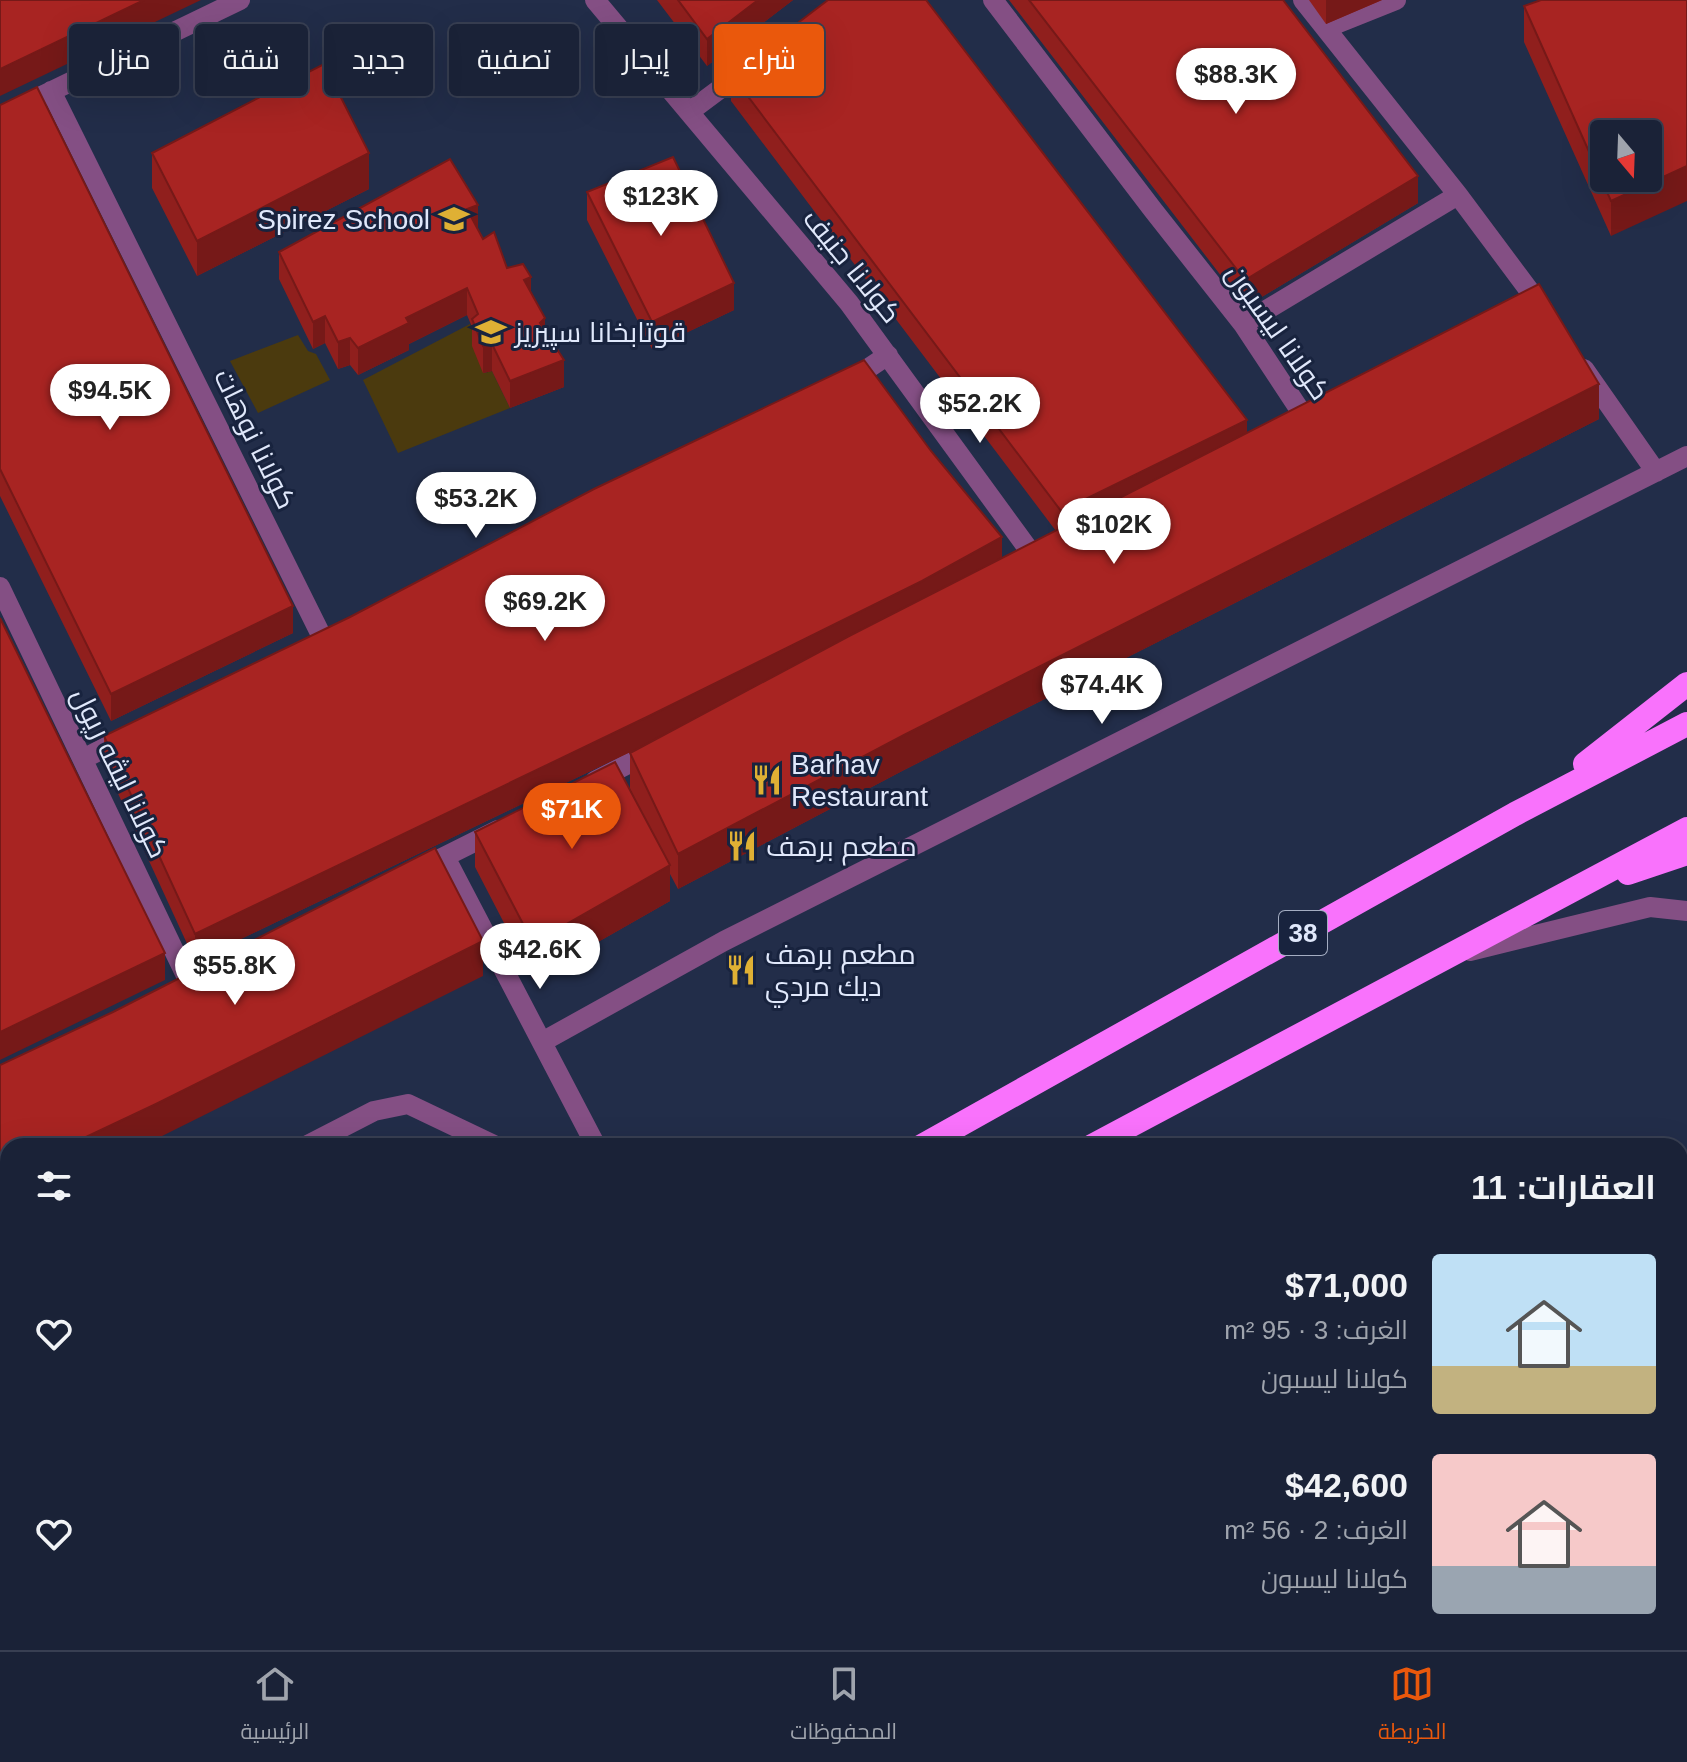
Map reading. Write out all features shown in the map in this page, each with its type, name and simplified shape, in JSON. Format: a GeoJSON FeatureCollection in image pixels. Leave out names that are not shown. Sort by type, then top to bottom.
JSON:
{"type":"FeatureCollection","features":[{"type":"Feature","properties":{"kind":"highway"},"geometry":{"type":"LineString","coordinates":[[1515,814],[1617,740],[1687,684]]}},
{"type":"Feature","properties":{"kind":"highway","name":"38"},"geometry":{"type":"LineString","coordinates":[[936,1138],[1515,814],[1687,724]]}},
{"type":"Feature","properties":{"kind":"highway"},"geometry":{"type":"LineString","coordinates":[[1107,1138],[1687,829]]}},
{"type":"Feature","properties":{"kind":"highway"},"geometry":{"type":"LineString","coordinates":[[1557,897],[1687,853]]}},
{"type":"Feature","properties":{"kind":"street"},"geometry":{"type":"LineString","coordinates":[[0,116],[240,0]]}},
{"type":"Feature","properties":{"kind":"street","name":"كولانا جنيف"},"geometry":{"type":"LineString","coordinates":[[595,0],[849,303],[888,355],[830,391]]}},
{"type":"Feature","properties":{"kind":"street","name":"كولانا ليسبون"},"geometry":{"type":"LineString","coordinates":[[993,0],[1316,421],[1280,438]]}},
{"type":"Feature","properties":{"kind":"street"},"geometry":{"type":"LineString","coordinates":[[1303,0],[1458,195],[1541,315]]}},
{"type":"Feature","properties":{"kind":"street"},"geometry":{"type":"LineString","coordinates":[[1326,28],[1396,0]]}},
{"type":"Feature","properties":{"kind":"street","name":"كولانا نوهات"},"geometry":{"type":"LineString","coordinates":[[51,91],[323,639]]}},
{"type":"Feature","properties":{"kind":"street"},"geometry":{"type":"LineString","coordinates":[[689,112],[714,93]]}},
{"type":"Feature","properties":{"kind":"street"},"geometry":{"type":"LineString","coordinates":[[1243,324],[1458,195]]}},
{"type":"Feature","properties":{"kind":"street"},"geometry":{"type":"LineString","coordinates":[[888,355],[1036,561]]}},
{"type":"Feature","properties":{"kind":"street"},"geometry":{"type":"LineString","coordinates":[[1577,358],[1656,472]]}},
{"type":"Feature","properties":{"kind":"street"},"geometry":{"type":"LineString","coordinates":[[542,1042],[738,934],[1687,456]]}},
{"type":"Feature","properties":{"kind":"street","name":"كولانا ليڤه رپول"},"geometry":{"type":"LineString","coordinates":[[0,587],[189,982]]}},
{"type":"Feature","properties":{"kind":"street"},"geometry":{"type":"LineString","coordinates":[[83,759],[140,731]]}},
{"type":"Feature","properties":{"kind":"street"},"geometry":{"type":"LineString","coordinates":[[584,787],[667,744]]}},
{"type":"Feature","properties":{"kind":"street"},"geometry":{"type":"LineString","coordinates":[[402,878],[515,822]]}},
{"type":"Feature","properties":{"kind":"street"},"geometry":{"type":"LineString","coordinates":[[445,857],[592,1138]]}},
{"type":"Feature","properties":{"kind":"street"},"geometry":{"type":"LineString","coordinates":[[1451,956],[1650,907],[1687,911]]}},
{"type":"Feature","properties":{"kind":"street"},"geometry":{"type":"LineString","coordinates":[[322,1138],[374,1111],[408,1104],[479,1138]]}},
{"type":"Feature","properties":{"kind":"shaded area"},"geometry":{"type":"Polygon","coordinates":[[[470,324],[478,341],[484,373],[492,371],[510,408],[398,453],[363,380],[470,324]]]}},
{"type":"Feature","properties":{"kind":"shaded area"},"geometry":{"type":"Polygon","coordinates":[[[298,335],[308,351],[316,354],[330,380],[258,413],[230,361],[298,335]]]}},
{"type":"Feature","properties":{"kind":"building"},"geometry":{"type":"Polygon","coordinates":[[[0,0],[144,0],[94,24],[69,24],[69,36],[0,69],[0,0]]]}},
{"type":"Feature","properties":{"kind":"building"},"geometry":{"type":"Polygon","coordinates":[[[678,0],[758,0],[727,24],[714,24],[714,34],[707,39],[678,0]]]}},
{"type":"Feature","properties":{"kind":"building"},"geometry":{"type":"Polygon","coordinates":[[[828,0],[926,0],[1247,420],[1061,511],[748,96],[824,96],[824,24],[797,24],[828,0]]]}},
{"type":"Feature","properties":{"kind":"building"},"geometry":{"type":"Polygon","coordinates":[[[1029,0],[1283,0],[1418,176],[1245,280],[1029,0]]]}},
{"type":"Feature","properties":{"kind":"building"},"geometry":{"type":"Polygon","coordinates":[[[1541,0],[1687,0],[1687,166],[1662,178],[1662,120],[1590,120],[1590,154],[1524,6],[1541,0]]]}},
{"type":"Feature","properties":{"kind":"building"},"geometry":{"type":"Polygon","coordinates":[[[324,64],[324,96],[340,96],[369,153],[197,241],[152,153],[262,96],[308,96],[308,72],[324,64]]]}},
{"type":"Feature","properties":{"kind":"building"},"geometry":{"type":"Polygon","coordinates":[[[37,87],[293,606],[111,694],[0,469],[0,105],[37,87]]]}},
{"type":"Feature","properties":{"kind":"building"},"geometry":{"type":"Polygon","coordinates":[[[673,157],[734,283],[652,322],[587,192],[673,157]]]}},
{"type":"Feature","properties":{"kind":"building","name":"Spirez School"},"geometry":{"type":"Polygon","coordinates":[[[450,159],[478,205],[467,209],[483,239],[494,232],[507,268],[523,264],[531,277],[524,280],[545,318],[540,323],[564,360],[510,381],[492,344],[483,346],[472,319],[478,314],[467,288],[406,318],[409,323],[358,348],[350,338],[338,342],[325,316],[313,322],[279,252],[450,159]]]}},
{"type":"Feature","properties":{"kind":"building"},"geometry":{"type":"Polygon","coordinates":[[[1607,192],[1631,192],[1611,201],[1607,192]]]}},
{"type":"Feature","properties":{"kind":"building"},"geometry":{"type":"Polygon","coordinates":[[[1539,284],[1599,384],[904,735],[678,854],[630,753],[851,635],[1539,284]]]}},
{"type":"Feature","properties":{"kind":"building"},"geometry":{"type":"Polygon","coordinates":[[[864,360],[931,451],[1002,537],[922,581],[649,716],[195,934],[104,736],[350,617],[594,489],[864,360]]]}},
{"type":"Feature","properties":{"kind":"building"},"geometry":{"type":"Polygon","coordinates":[[[0,618],[165,953],[0,1032],[0,618]]]}},
{"type":"Feature","properties":{"kind":"building"},"geometry":{"type":"Polygon","coordinates":[[[615,762],[670,865],[533,943],[475,832],[615,762]]]}},
{"type":"Feature","properties":{"kind":"building"},"geometry":{"type":"Polygon","coordinates":[[[435,848],[483,941],[84,1138],[0,1138],[0,1065],[113,1012],[435,848]]]}},
{"type":"Feature","properties":{"kind":"place","name":"Spirez School"},"geometry":{"type":"Point","coordinates":[454,219]}},
{"type":"Feature","properties":{"kind":"place","name":"قوتابخانا سپيريز"},"geometry":{"type":"Point","coordinates":[491,332]}},
{"type":"Feature","properties":{"kind":"place","name":"Barhav Restaurant"},"geometry":{"type":"Point","coordinates":[767,780]}},
{"type":"Feature","properties":{"kind":"place","name":"مطعم برهف"},"geometry":{"type":"Point","coordinates":[742,846]}},
{"type":"Feature","properties":{"kind":"place","name":"مطعم برهف ديك مردي"},"geometry":{"type":"Point","coordinates":[741,970]}}]}
